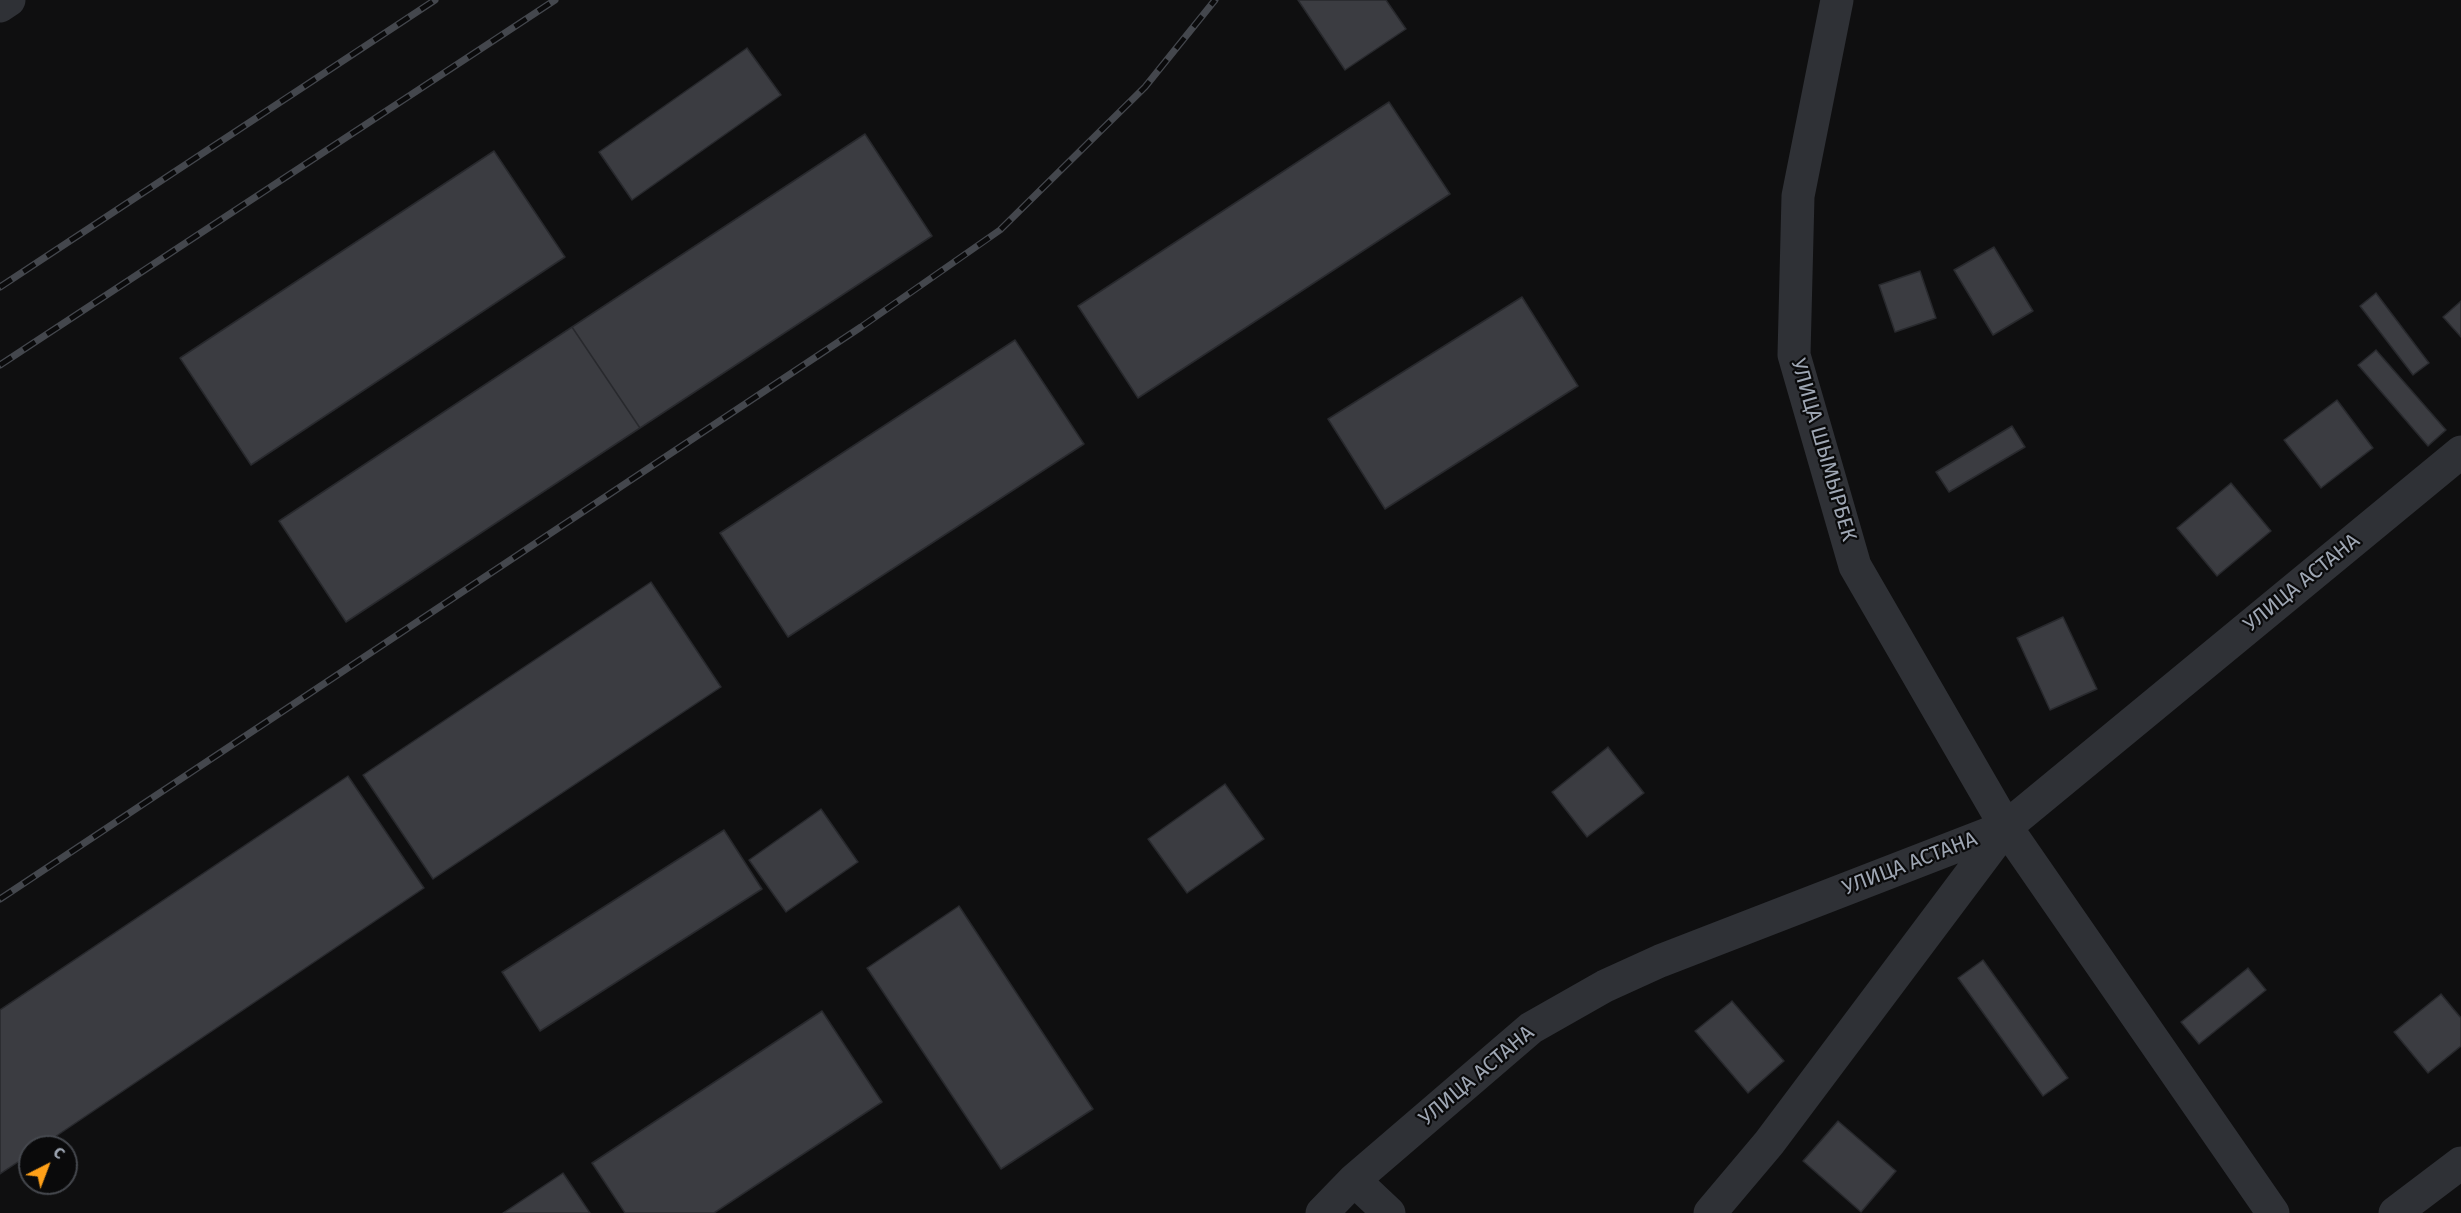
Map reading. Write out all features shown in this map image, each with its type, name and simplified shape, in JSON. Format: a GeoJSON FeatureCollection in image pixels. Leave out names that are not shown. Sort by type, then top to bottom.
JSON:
{"type":"FeatureCollection","features":[{"type":"Feature","properties":{"kind":"street"},"geometry":{"type":"LineString","coordinates":[[0,6],[9,0]]}},
{"type":"Feature","properties":{"kind":"street","name":"УЛИЦА ШЫМЫРБЕК"},"geometry":{"type":"LineString","coordinates":[[1837,0],[1798,196],[1794,356],[1855,566],[2006,827],[2273,1213]]}},
{"type":"Feature","properties":{"kind":"street","name":"УЛИЦА АСТАНА"},"geometry":{"type":"LineString","coordinates":[[1322,1213],[1354,1180],[1531,1028],[1605,986],[1660,960],[2006,827],[2461,452]]}},
{"type":"Feature","properties":{"kind":"street"},"geometry":{"type":"LineString","coordinates":[[1710,1213],[1769,1143],[2006,827]]}},
{"type":"Feature","properties":{"kind":"street"},"geometry":{"type":"LineString","coordinates":[[2395,1213],[2461,1163]]}},
{"type":"Feature","properties":{"kind":"street"},"geometry":{"type":"LineString","coordinates":[[1354,1180],[1389,1213]]}},
{"type":"Feature","properties":{"kind":"building"},"geometry":{"type":"Polygon","coordinates":[[[1298,0],[1386,0],[1406,29],[1345,70],[1298,0]]]}},
{"type":"Feature","properties":{"kind":"building"},"geometry":{"type":"Polygon","coordinates":[[[747,48],[781,95],[632,200],[599,152],[747,48]]]}},
{"type":"Feature","properties":{"kind":"building"},"geometry":{"type":"Polygon","coordinates":[[[1389,102],[1450,194],[1138,398],[1078,306],[1389,102]]]}},
{"type":"Feature","properties":{"kind":"building"},"geometry":{"type":"Polygon","coordinates":[[[865,134],[932,236],[640,428],[572,327],[865,134]]]}},
{"type":"Feature","properties":{"kind":"building"},"geometry":{"type":"Polygon","coordinates":[[[494,151],[565,257],[251,465],[180,358],[494,151]]]}},
{"type":"Feature","properties":{"kind":"building"},"geometry":{"type":"Polygon","coordinates":[[[1994,247],[2033,311],[1993,335],[1954,270],[1994,247]]]}},
{"type":"Feature","properties":{"kind":"building"},"geometry":{"type":"Polygon","coordinates":[[[1920,271],[1936,318],[1895,332],[1879,285],[1920,271]]]}},
{"type":"Feature","properties":{"kind":"building"},"geometry":{"type":"Polygon","coordinates":[[[2376,293],[2429,363],[2413,375],[2360,306],[2376,293]]]}},
{"type":"Feature","properties":{"kind":"building"},"geometry":{"type":"Polygon","coordinates":[[[1522,297],[1578,386],[1385,509],[1328,419],[1522,297]]]}},
{"type":"Feature","properties":{"kind":"building"},"geometry":{"type":"Polygon","coordinates":[[[2461,301],[2461,337],[2443,317],[2461,301]]]}},
{"type":"Feature","properties":{"kind":"building"},"geometry":{"type":"Polygon","coordinates":[[[572,327],[640,428],[346,622],[279,521],[572,327]]]}},
{"type":"Feature","properties":{"kind":"building"},"geometry":{"type":"Polygon","coordinates":[[[1015,340],[1084,444],[788,637],[720,533],[1015,340]]]}},
{"type":"Feature","properties":{"kind":"building"},"geometry":{"type":"Polygon","coordinates":[[[2376,350],[2446,430],[2428,446],[2358,365],[2376,350]]]}},
{"type":"Feature","properties":{"kind":"building"},"geometry":{"type":"Polygon","coordinates":[[[2337,400],[2373,448],[2321,488],[2284,440],[2337,400]]]}},
{"type":"Feature","properties":{"kind":"building"},"geometry":{"type":"Polygon","coordinates":[[[2012,426],[2025,447],[1949,492],[1936,472],[2012,426]]]}},
{"type":"Feature","properties":{"kind":"building"},"geometry":{"type":"Polygon","coordinates":[[[2231,483],[2271,531],[2217,576],[2177,528],[2231,483]]]}},
{"type":"Feature","properties":{"kind":"building"},"geometry":{"type":"Polygon","coordinates":[[[651,582],[721,687],[433,879],[363,775],[651,582]]]}},
{"type":"Feature","properties":{"kind":"building"},"geometry":{"type":"Polygon","coordinates":[[[2063,617],[2097,689],[2050,710],[2017,638],[2063,617]]]}},
{"type":"Feature","properties":{"kind":"building"},"geometry":{"type":"Polygon","coordinates":[[[1608,747],[1644,793],[1587,837],[1552,792],[1608,747]]]}},
{"type":"Feature","properties":{"kind":"building"},"geometry":{"type":"Polygon","coordinates":[[[348,776],[424,888],[58,1135],[18,1135],[18,1162],[0,1174],[0,1010],[348,776]]]}},
{"type":"Feature","properties":{"kind":"building"},"geometry":{"type":"Polygon","coordinates":[[[1225,784],[1264,839],[1187,893],[1148,839],[1225,784]]]}},
{"type":"Feature","properties":{"kind":"building"},"geometry":{"type":"Polygon","coordinates":[[[821,809],[858,862],[786,912],[749,860],[821,809]]]}},
{"type":"Feature","properties":{"kind":"building"},"geometry":{"type":"Polygon","coordinates":[[[724,830],[762,889],[540,1031],[502,972],[724,830]]]}},
{"type":"Feature","properties":{"kind":"building"},"geometry":{"type":"Polygon","coordinates":[[[959,906],[1093,1109],[1001,1169],[867,968],[959,906]]]}},
{"type":"Feature","properties":{"kind":"building"},"geometry":{"type":"Polygon","coordinates":[[[1983,960],[2068,1078],[2043,1096],[1958,978],[1983,960]]]}},
{"type":"Feature","properties":{"kind":"building"},"geometry":{"type":"Polygon","coordinates":[[[2248,968],[2266,990],[2199,1044],[2181,1022],[2248,968]]]}},
{"type":"Feature","properties":{"kind":"building"},"geometry":{"type":"Polygon","coordinates":[[[2441,994],[2461,1018],[2461,1046],[2428,1073],[2394,1032],[2441,994]]]}},
{"type":"Feature","properties":{"kind":"building"},"geometry":{"type":"Polygon","coordinates":[[[1732,1001],[1784,1061],[1748,1093],[1695,1031],[1732,1001]]]}},
{"type":"Feature","properties":{"kind":"building"},"geometry":{"type":"Polygon","coordinates":[[[822,1011],[882,1102],[714,1213],[625,1213],[592,1163],[822,1011]]]}},
{"type":"Feature","properties":{"kind":"building"},"geometry":{"type":"Polygon","coordinates":[[[1838,1121],[1896,1171],[1861,1212],[1803,1161],[1838,1121]]]}},
{"type":"Feature","properties":{"kind":"building"},"geometry":{"type":"Polygon","coordinates":[[[563,1173],[590,1213],[503,1213],[563,1173]]]}},
{"type":"Feature","properties":{"kind":"railway"},"geometry":{"type":"LineString","coordinates":[[0,287],[435,0]]}},
{"type":"Feature","properties":{"kind":"railway"},"geometry":{"type":"LineString","coordinates":[[0,365],[555,0]]}},
{"type":"Feature","properties":{"kind":"railway"},"geometry":{"type":"LineString","coordinates":[[0,899],[861,327],[1000,230],[1145,87],[1215,0]]}}]}
